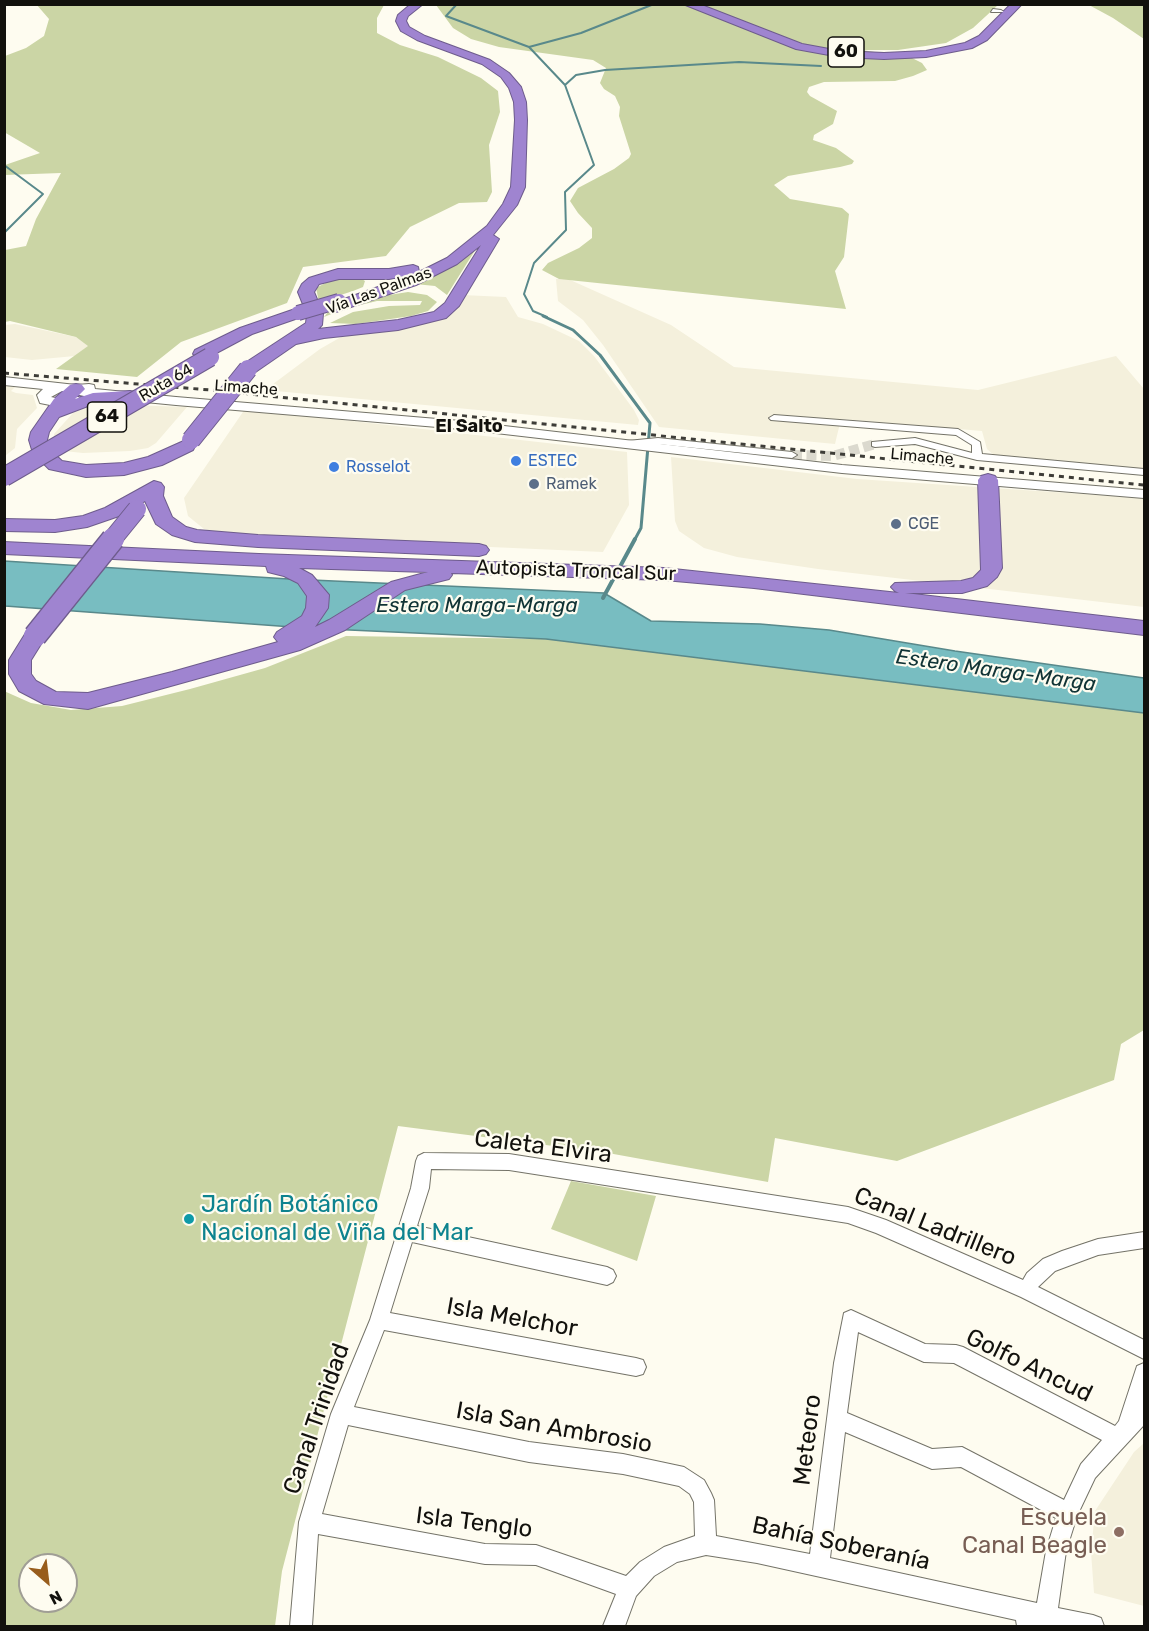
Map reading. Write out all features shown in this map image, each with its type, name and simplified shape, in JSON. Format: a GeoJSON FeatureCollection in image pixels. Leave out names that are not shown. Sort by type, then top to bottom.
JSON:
{"type":"FeatureCollection","features":[{"type":"Feature","properties":{"kind":"highway","name":"Vía Las Palmas"},"geometry":{"type":"LineString","coordinates":[[306,321],[336,304],[402,280],[444,258],[481,228],[495,212],[503,197],[509,174],[512,101],[507,86],[490,70],[461,55],[413,39],[399,31],[394,26],[393,18],[409,4]]}},
{"type":"Feature","properties":{"kind":"highway","name":"Vía Las Palmas"},"geometry":{"type":"LineString","coordinates":[[336,304],[384,292],[423,277],[452,261],[480,240],[503,216],[515,194],[520,174],[521,120],[517,92],[506,75],[486,62],[426,40],[405,29],[402,23],[403,15],[418,4]]}},
{"type":"Feature","properties":{"kind":"highway","name":"60"},"geometry":{"type":"LineString","coordinates":[[688,4],[800,46],[850,55],[907,58],[945,52],[974,44],[986,36],[1017,4]]}},
{"type":"Feature","properties":{"kind":"highway","name":"60"},"geometry":{"type":"LineString","coordinates":[[698,4],[794,42],[831,50],[873,53],[916,52],[958,45],[974,37],[1001,9]]}},
{"type":"Feature","properties":{"kind":"highway"},"geometry":{"type":"LineString","coordinates":[[503,216],[453,304],[444,312],[427,319],[398,325],[324,333],[293,340],[248,369],[31,641],[20,660],[22,681],[52,699],[75,701],[113,696],[292,645],[337,625],[398,586],[421,579],[454,575],[608,570],[662,573],[1144,628]]}},
{"type":"Feature","properties":{"kind":"highway"},"geometry":{"type":"LineString","coordinates":[[293,340],[306,321],[315,314],[306,296],[307,287],[319,279],[344,273],[401,273],[444,258]]}},
{"type":"Feature","properties":{"kind":"highway"},"geometry":{"type":"LineString","coordinates":[[344,273],[359,274],[370,281],[368,288],[356,295]]}},
{"type":"Feature","properties":{"kind":"highway"},"geometry":{"type":"LineString","coordinates":[[306,321],[332,327],[371,325],[418,317],[439,307],[441,302],[433,294],[384,292]]}},
{"type":"Feature","properties":{"kind":"highway","name":"Ruta 64"},"geometry":{"type":"LineString","coordinates":[[4,467],[205,356],[253,336],[306,321]]}},
{"type":"Feature","properties":{"kind":"highway","name":"Ruta 64"},"geometry":{"type":"LineString","coordinates":[[4,477],[205,356]]}},
{"type":"Feature","properties":{"kind":"highway"},"geometry":{"type":"LineString","coordinates":[[130,396],[98,398],[70,395],[40,432],[40,449],[51,462],[69,469],[104,472],[154,461],[188,443]]}},
{"type":"Feature","properties":{"kind":"highway"},"geometry":{"type":"LineString","coordinates":[[894,587],[962,587],[987,577],[992,568],[988,480]]}},
{"type":"Feature","properties":{"kind":"highway"},"geometry":{"type":"LineString","coordinates":[[4,525],[55,526],[87,521],[112,512],[154,487]]}},
{"type":"Feature","properties":{"kind":"highway"},"geometry":{"type":"LineString","coordinates":[[154,487],[153,496],[163,520],[179,531],[195,536],[258,541],[490,550],[608,570]]}},
{"type":"Feature","properties":{"kind":"highway","name":"Autopista Troncal Sur"},"geometry":{"type":"LineString","coordinates":[[4,537],[608,570]]}},
{"type":"Feature","properties":{"kind":"highway"},"geometry":{"type":"LineString","coordinates":[[4,549],[290,571],[305,579],[315,589],[318,602],[314,614],[304,626],[278,640],[112,684],[87,688],[63,686],[38,675],[30,664],[31,641]]}},
{"type":"Feature","properties":{"kind":"highway","name":"Autopista Troncal Sur"},"geometry":{"type":"LineString","coordinates":[[4,549],[608,570]]}},
{"type":"Feature","properties":{"kind":"highway","name":"Autopista Troncal Sur"},"geometry":{"type":"LineString","coordinates":[[662,573],[894,587],[1144,618]]}},
{"type":"Feature","properties":{"kind":"main road","name":"Limache"},"geometry":{"type":"LineString","coordinates":[[4,381],[70,395],[91,388],[252,402],[306,410]]}},
{"type":"Feature","properties":{"kind":"main road","name":"Limache"},"geometry":{"type":"LineString","coordinates":[[130,396],[306,410],[626,443],[660,444],[698,452],[842,469],[1144,494]]}},
{"type":"Feature","properties":{"kind":"street"},"geometry":{"type":"LineString","coordinates":[[774,418],[958,432],[977,444],[977,457]]}},
{"type":"Feature","properties":{"kind":"street","name":"Limache"},"geometry":{"type":"LineString","coordinates":[[875,444],[915,441],[977,457],[1144,472]]}},
{"type":"Feature","properties":{"kind":"street","name":"Limache"},"geometry":{"type":"LineString","coordinates":[[660,444],[792,455]]}},
{"type":"Feature","properties":{"kind":"street","name":"Caleta Elvira"},"geometry":{"type":"LineString","coordinates":[[406,1232],[420,1188],[424,1161],[510,1162],[658,1186]]}},
{"type":"Feature","properties":{"kind":"street","name":"Canal Ladrillero"},"geometry":{"type":"LineString","coordinates":[[658,1186],[848,1215],[880,1226],[1027,1291],[1144,1350]]}},
{"type":"Feature","properties":{"kind":"street"},"geometry":{"type":"LineString","coordinates":[[406,1232],[607,1276]]}},
{"type":"Feature","properties":{"kind":"street","name":"Canal Trinidad"},"geometry":{"type":"LineString","coordinates":[[301,1626],[309,1522],[341,1414],[379,1320],[406,1232]]}},
{"type":"Feature","properties":{"kind":"street"},"geometry":{"type":"LineString","coordinates":[[1027,1291],[1033,1279],[1049,1265],[1098,1247],[1144,1240]]}},
{"type":"Feature","properties":{"kind":"street","name":"Meteoro"},"geometry":{"type":"LineString","coordinates":[[819,1568],[843,1363],[851,1319]]}},
{"type":"Feature","properties":{"kind":"street","name":"Golfo Ancud"},"geometry":{"type":"LineString","coordinates":[[851,1319],[924,1353],[956,1354],[1122,1432]]}},
{"type":"Feature","properties":{"kind":"street","name":"Isla Melchor"},"geometry":{"type":"LineString","coordinates":[[379,1320],[636,1367]]}},
{"type":"Feature","properties":{"kind":"street"},"geometry":{"type":"LineString","coordinates":[[1122,1432],[1144,1373]]}},
{"type":"Feature","properties":{"kind":"street"},"geometry":{"type":"LineString","coordinates":[[1033,1617],[1048,1589],[1056,1551],[1068,1513],[1088,1471],[1122,1432],[1144,1412]]}},
{"type":"Feature","properties":{"kind":"street","name":"Isla San Ambrosio"},"geometry":{"type":"LineString","coordinates":[[341,1414],[530,1452],[623,1464],[684,1477],[697,1487],[704,1500],[706,1545]]}},
{"type":"Feature","properties":{"kind":"street"},"geometry":{"type":"LineString","coordinates":[[837,1419],[932,1459],[962,1457],[1068,1513]]}},
{"type":"Feature","properties":{"kind":"street","name":"Isla Tenglo"},"geometry":{"type":"LineString","coordinates":[[309,1522],[485,1554],[536,1556],[615,1581],[628,1589]]}},
{"type":"Feature","properties":{"kind":"street","name":"Bahía Soberanía"},"geometry":{"type":"LineString","coordinates":[[614,1626],[628,1589],[647,1569],[671,1554],[706,1545],[758,1553],[1033,1617],[1093,1626]]}},
{"type":"Feature","properties":{"kind":"shaded area"},"geometry":{"type":"Polygon","coordinates":[[[556,279],[568,279],[671,325],[734,367],[978,390],[1116,356],[1144,389],[1144,470],[996,457],[987,449],[982,431],[841,419],[835,444],[659,427],[603,345],[583,320],[558,301],[556,279]]]}},
{"type":"Feature","properties":{"kind":"shaded area"},"geometry":{"type":"Polygon","coordinates":[[[462,295],[506,297],[518,317],[543,324],[579,341],[594,356],[634,410],[639,420],[638,425],[265,390],[320,349],[341,337],[410,327],[439,319],[462,295]]]}},
{"type":"Feature","properties":{"kind":"shaded area"},"geometry":{"type":"Polygon","coordinates":[[[15,324],[76,337],[89,346],[75,356],[32,360],[5,357],[4,325],[15,324]]]}},
{"type":"Feature","properties":{"kind":"shaded area"},"geometry":{"type":"Polygon","coordinates":[[[5,386],[15,387],[11,391],[16,393],[33,395],[37,408],[17,429],[15,448],[5,456],[5,386]]]}},
{"type":"Feature","properties":{"kind":"shaded area"},"geometry":{"type":"Polygon","coordinates":[[[97,404],[187,407],[156,443],[148,448],[83,453],[64,451],[55,444],[54,434],[73,413],[97,404]]]}},
{"type":"Feature","properties":{"kind":"shaded area"},"geometry":{"type":"Polygon","coordinates":[[[245,409],[627,452],[629,505],[603,552],[221,535],[204,529],[188,516],[184,498],[245,409]]]}},
{"type":"Feature","properties":{"kind":"shaded area"},"geometry":{"type":"Polygon","coordinates":[[[671,457],[857,479],[1144,498],[1144,607],[818,569],[737,557],[704,548],[679,531],[675,521],[671,457]]]}},
{"type":"Feature","properties":{"kind":"shaded area","name":"Escuela Canal Beagle"},"geometry":{"type":"Polygon","coordinates":[[[1144,1443],[1144,1606],[1094,1593],[1091,1552],[1095,1511],[1134,1452],[1144,1443]]]}},
{"type":"Feature","properties":{"kind":"green space"},"geometry":{"type":"Polygon","coordinates":[[[36,4],[384,5],[377,18],[377,33],[400,45],[438,57],[481,78],[498,91],[500,112],[489,145],[492,192],[487,202],[459,203],[410,227],[386,256],[303,267],[287,303],[181,342],[137,377],[56,369],[88,346],[76,337],[10,321],[5,322],[5,250],[26,246],[36,219],[61,173],[5,175],[5,165],[40,153],[4,132],[5,56],[26,48],[44,36],[49,19],[36,4]]]}},
{"type":"Feature","properties":{"kind":"green space"},"geometry":{"type":"Polygon","coordinates":[[[436,5],[998,5],[973,28],[946,43],[898,50],[862,50],[912,58],[922,63],[927,70],[895,81],[824,82],[809,87],[807,92],[810,96],[837,111],[833,124],[814,135],[813,140],[836,148],[854,161],[852,164],[840,167],[788,176],[774,185],[790,199],[842,208],[849,214],[844,257],[835,271],[846,309],[559,279],[542,270],[548,263],[579,248],[592,238],[592,228],[570,201],[578,188],[614,169],[631,154],[619,116],[620,107],[615,96],[604,89],[600,83],[606,68],[593,60],[499,47],[471,39],[453,28],[436,5]]]}},
{"type":"Feature","properties":{"kind":"green space"},"geometry":{"type":"Polygon","coordinates":[[[1089,5],[1144,5],[1144,39],[1113,18],[1089,5]]]}},
{"type":"Feature","properties":{"kind":"green space"},"geometry":{"type":"Polygon","coordinates":[[[479,244],[447,295],[435,286],[415,284],[448,269],[479,244]]]}},
{"type":"Feature","properties":{"kind":"green space"},"geometry":{"type":"Polygon","coordinates":[[[343,277],[360,278],[365,281],[363,287],[319,302],[316,288],[343,277]]]}},
{"type":"Feature","properties":{"kind":"green space"},"geometry":{"type":"Polygon","coordinates":[[[408,292],[427,295],[437,302],[428,311],[411,316],[356,324],[330,323],[353,312],[389,306],[420,305],[422,301],[377,301],[344,309],[324,317],[328,312],[370,298],[408,292]]]}},
{"type":"Feature","properties":{"kind":"green space"},"geometry":{"type":"Polygon","coordinates":[[[346,636],[546,639],[1144,713],[1144,1030],[1121,1044],[1114,1080],[897,1161],[775,1138],[768,1182],[608,1153],[398,1126],[282,1571],[275,1626],[5,1626],[4,691],[31,703],[71,710],[122,706],[265,668],[346,636]]]}},
{"type":"Feature","properties":{"kind":"green space"},"geometry":{"type":"Polygon","coordinates":[[[571,1181],[656,1196],[637,1261],[551,1229],[571,1181]]]}},
{"type":"Feature","properties":{"kind":"water","name":"Estero Marga-Marga"},"geometry":{"type":"Polygon","coordinates":[[[4,561],[289,579],[604,593],[651,621],[760,624],[829,630],[1144,678],[1144,713],[546,639],[306,628],[5,606],[4,561]]]}},
{"type":"Feature","properties":{"kind":"waterway"},"geometry":{"type":"LineString","coordinates":[[457,4],[446,16],[529,47]]}},
{"type":"Feature","properties":{"kind":"waterway"},"geometry":{"type":"LineString","coordinates":[[529,47],[581,33],[654,4]]}},
{"type":"Feature","properties":{"kind":"waterway"},"geometry":{"type":"LineString","coordinates":[[529,47],[565,85]]}},
{"type":"Feature","properties":{"kind":"waterway"},"geometry":{"type":"LineString","coordinates":[[565,85],[576,75],[605,70],[739,62],[821,66]]}},
{"type":"Feature","properties":{"kind":"waterway"},"geometry":{"type":"LineString","coordinates":[[547,317],[533,311],[524,294],[534,263],[566,230],[565,192],[594,165],[565,85]]}},
{"type":"Feature","properties":{"kind":"waterway"},"geometry":{"type":"LineString","coordinates":[[4,165],[43,194],[4,233]]}},
{"type":"Feature","properties":{"kind":"waterway"},"geometry":{"type":"LineString","coordinates":[[543,316],[573,330],[600,355],[650,423],[641,528],[634,541]]}},
{"type":"Feature","properties":{"kind":"waterway"},"geometry":{"type":"LineString","coordinates":[[603,598],[635,539]]}},
{"type":"Feature","properties":{"kind":"tunnel"},"geometry":{"type":"LineString","coordinates":[[792,455],[833,456],[875,444]]}},
{"type":"Feature","properties":{"kind":"railway"},"geometry":{"type":"LineString","coordinates":[[4,373],[210,390],[1144,485]]}},
{"type":"Feature","properties":{"kind":"place","name":"ESTEC"},"geometry":{"type":"Point","coordinates":[516,461]}},
{"type":"Feature","properties":{"kind":"place","name":"Rosselot"},"geometry":{"type":"Point","coordinates":[334,467]}},
{"type":"Feature","properties":{"kind":"place","name":"Ramek"},"geometry":{"type":"Point","coordinates":[534,484]}},
{"type":"Feature","properties":{"kind":"place","name":"CGE"},"geometry":{"type":"Point","coordinates":[896,524]}},
{"type":"Feature","properties":{"kind":"place","name":"Jardín Botánico Nacional de Viña del Mar"},"geometry":{"type":"Point","coordinates":[189,1219]}},
{"type":"Feature","properties":{"kind":"place","name":"Escuela Canal Beagle"},"geometry":{"type":"Point","coordinates":[1119,1532]}},
{"type":"Feature","properties":{"kind":"district","name":"El Salto"},"geometry":{"type":"Point","coordinates":[469,427]}}]}
